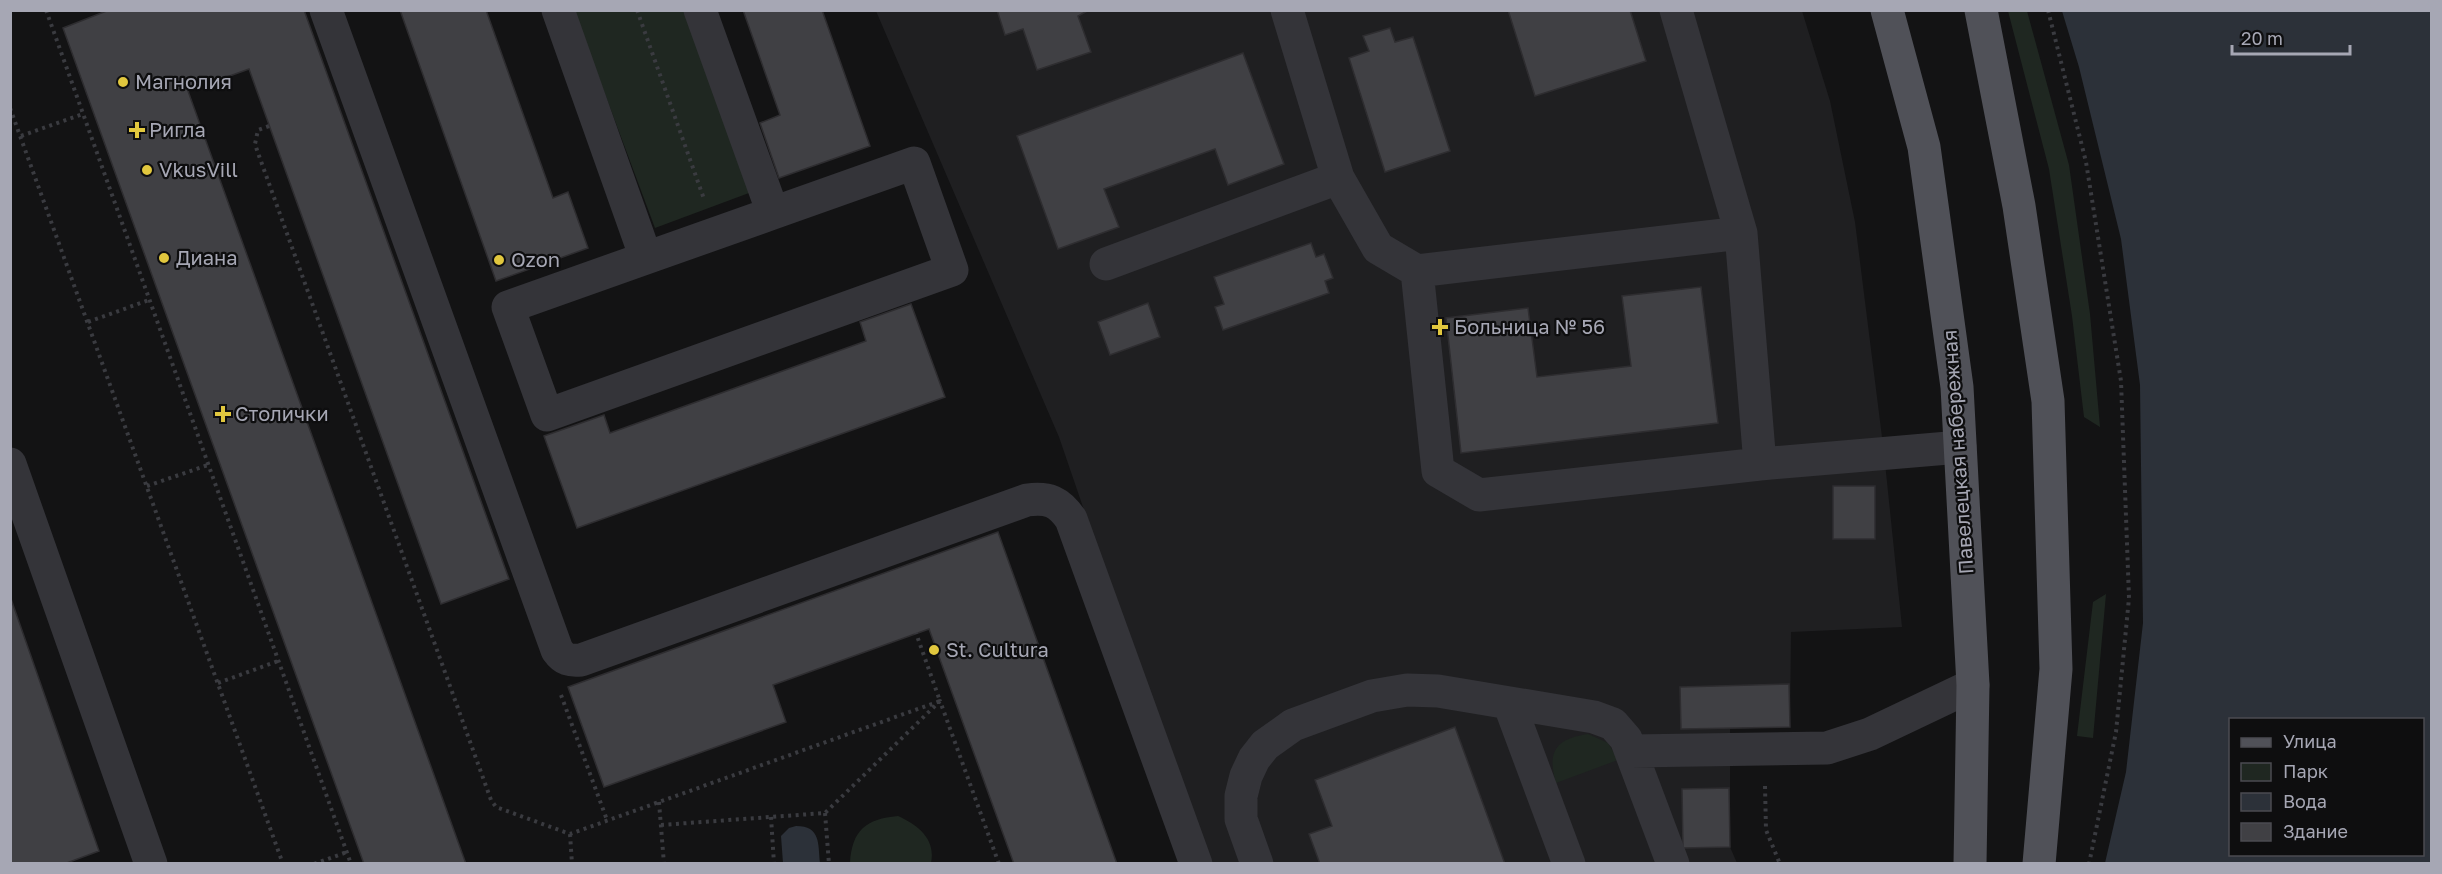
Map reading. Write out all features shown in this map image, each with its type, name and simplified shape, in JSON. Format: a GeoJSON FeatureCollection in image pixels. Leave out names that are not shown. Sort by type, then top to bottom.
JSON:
{"type":"FeatureCollection","features":[{"type":"Feature","properties":{"kind":"main road","name":"Павелецкая набережная"},"geometry":{"type":"LineString","coordinates":[[1887,10],[1924,147],[1957,387],[1972,685],[1970,864]]}},
{"type":"Feature","properties":{"kind":"main road"},"geometry":{"type":"LineString","coordinates":[[1981,10],[2019,206],[2048,401],[2056,669],[2039,864]]}},
{"type":"Feature","properties":{"kind":"street"},"geometry":{"type":"LineString","coordinates":[[326,10],[557,650],[563,658],[570,661],[581,660],[1027,500],[1052,500],[1063,507],[1071,519],[1196,864]]}},
{"type":"Feature","properties":{"kind":"street"},"geometry":{"type":"LineString","coordinates":[[558,10],[646,258]]}},
{"type":"Feature","properties":{"kind":"street"},"geometry":{"type":"LineString","coordinates":[[700,10],[773,213]]}},
{"type":"Feature","properties":{"kind":"street"},"geometry":{"type":"LineString","coordinates":[[1287,10],[1338,178],[1378,248],[1417,271],[1741,233]]}},
{"type":"Feature","properties":{"kind":"street"},"geometry":{"type":"LineString","coordinates":[[1676,10],[1741,233],[1760,464]]}},
{"type":"Feature","properties":{"kind":"street"},"geometry":{"type":"LineString","coordinates":[[914,163],[952,270],[547,415],[508,307],[646,258],[914,163]]}},
{"type":"Feature","properties":{"kind":"street"},"geometry":{"type":"LineString","coordinates":[[1106,264],[1338,178]]}},
{"type":"Feature","properties":{"kind":"street"},"geometry":{"type":"LineString","coordinates":[[1417,271],[1438,471],[1479,495],[1760,464],[1960,447]]}},
{"type":"Feature","properties":{"kind":"street"},"geometry":{"type":"LineString","coordinates":[[10,464],[151,864]]}},
{"type":"Feature","properties":{"kind":"street"},"geometry":{"type":"LineString","coordinates":[[1631,751],[1806,750],[1840,745],[1870,734],[1972,685]]}},
{"type":"Feature","properties":{"kind":"street"},"geometry":{"type":"LineString","coordinates":[[1257,864],[1241,819],[1241,796],[1254,759],[1277,735],[1293,725],[1372,696],[1390,692],[1438,691],[1605,720],[1621,731],[1631,751],[1673,864]]}},
{"type":"Feature","properties":{"kind":"street"},"geometry":{"type":"LineString","coordinates":[[1509,703],[1569,864]]}},
{"type":"Feature","properties":{"kind":"path"},"geometry":{"type":"LineString","coordinates":[[46,10],[351,864]]}},
{"type":"Feature","properties":{"kind":"path"},"geometry":{"type":"LineString","coordinates":[[637,10],[716,233]]}},
{"type":"Feature","properties":{"kind":"path"},"geometry":{"type":"LineString","coordinates":[[2048,10],[2086,162],[2121,381],[2129,598],[2116,732],[2089,864]]}},
{"type":"Feature","properties":{"kind":"path"},"geometry":{"type":"LineString","coordinates":[[10,108],[283,864]]}},
{"type":"Feature","properties":{"kind":"path"},"geometry":{"type":"LineString","coordinates":[[21,136],[83,114]]}},
{"type":"Feature","properties":{"kind":"path"},"geometry":{"type":"LineString","coordinates":[[88,322],[149,300]]}},
{"type":"Feature","properties":{"kind":"path"},"geometry":{"type":"LineString","coordinates":[[147,486],[208,465]]}},
{"type":"Feature","properties":{"kind":"path"},"geometry":{"type":"LineString","coordinates":[[218,683],[278,661]]}},
{"type":"Feature","properties":{"kind":"path"},"geometry":{"type":"LineString","coordinates":[[559,690],[607,820]]}},
{"type":"Feature","properties":{"kind":"path"},"geometry":{"type":"LineString","coordinates":[[661,825],[825,813],[940,701],[999,864]]}},
{"type":"Feature","properties":{"kind":"path"},"geometry":{"type":"LineString","coordinates":[[1764,750],[1766,830],[1780,864]]}},
{"type":"Feature","properties":{"kind":"path"},"geometry":{"type":"LineString","coordinates":[[659,802],[664,864]]}},
{"type":"Feature","properties":{"kind":"path"},"geometry":{"type":"LineString","coordinates":[[825,813],[828,864]]}},
{"type":"Feature","properties":{"kind":"path"},"geometry":{"type":"LineString","coordinates":[[771,817],[774,864]]}},
{"type":"Feature","properties":{"kind":"path"},"geometry":{"type":"LineString","coordinates":[[570,834],[572,864]]}},
{"type":"Feature","properties":{"kind":"path"},"geometry":{"type":"LineString","coordinates":[[314,864],[346,852]]}},
{"type":"Feature","properties":{"kind":"shaded area","name":"Больница № 56"},"geometry":{"type":"Polygon","coordinates":[[[876,11],[1802,11],[1830,101],[1855,222],[1884,453],[1902,627],[1791,632],[1790,727],[1730,729],[1730,847],[1737,863],[1205,863],[1059,437],[876,11]]]}},
{"type":"Feature","properties":{"kind":"green space"},"geometry":{"type":"Polygon","coordinates":[[[574,11],[690,11],[757,190],[655,228],[574,11]]]}},
{"type":"Feature","properties":{"kind":"green space"},"geometry":{"type":"Polygon","coordinates":[[[2008,11],[2027,11],[2069,165],[2090,314],[2100,427],[2084,417],[2072,316],[2049,169],[2008,11]]]}},
{"type":"Feature","properties":{"kind":"green space"},"geometry":{"type":"Polygon","coordinates":[[[2106,594],[2093,738],[2077,736],[2093,602],[2106,594]]]}},
{"type":"Feature","properties":{"kind":"green space"},"geometry":{"type":"Polygon","coordinates":[[[1588,734],[1608,743],[1618,760],[1556,783],[1553,772],[1553,755],[1556,749],[1568,739],[1588,734]]]}},
{"type":"Feature","properties":{"kind":"green space"},"geometry":{"type":"Polygon","coordinates":[[[898,816],[919,828],[924,834],[931,847],[931,863],[850,863],[854,842],[863,828],[877,820],[898,816]]]}},
{"type":"Feature","properties":{"kind":"water"},"geometry":{"type":"Polygon","coordinates":[[[2062,11],[2431,11],[2431,863],[2105,863],[2126,772],[2143,623],[2140,385],[2121,239],[2079,67],[2062,11]]]}},
{"type":"Feature","properties":{"kind":"water"},"geometry":{"type":"Polygon","coordinates":[[[796,826],[810,829],[817,837],[820,863],[783,863],[781,836],[789,828],[796,826]]]}},
{"type":"Feature","properties":{"kind":"building"},"geometry":{"type":"Polygon","coordinates":[[[109,10],[304,10],[509,579],[441,604],[249,69],[188,91],[466,864],[364,864],[63,28],[109,10]]]}},
{"type":"Feature","properties":{"kind":"building"},"geometry":{"type":"Polygon","coordinates":[[[400,10],[486,10],[553,198],[568,192],[588,248],[496,281],[400,10]]]}},
{"type":"Feature","properties":{"kind":"building"},"geometry":{"type":"Polygon","coordinates":[[[743,10],[822,10],[870,146],[779,178],[760,123],[780,115],[743,10]]]}},
{"type":"Feature","properties":{"kind":"building"},"geometry":{"type":"Polygon","coordinates":[[[997,10],[1089,10],[1078,16],[1091,52],[1037,70],[1023,29],[1005,35],[997,10]]]}},
{"type":"Feature","properties":{"kind":"building"},"geometry":{"type":"Polygon","coordinates":[[[1508,10],[1630,10],[1646,61],[1535,96],[1508,10]]]}},
{"type":"Feature","properties":{"kind":"building"},"geometry":{"type":"Polygon","coordinates":[[[1390,28],[1395,42],[1413,37],[1450,151],[1385,172],[1349,58],[1369,51],[1363,36],[1390,28]]]}},
{"type":"Feature","properties":{"kind":"building"},"geometry":{"type":"Polygon","coordinates":[[[1243,53],[1284,164],[1228,185],[1215,149],[1104,189],[1119,227],[1058,249],[1017,136],[1243,53]]]}},
{"type":"Feature","properties":{"kind":"building"},"geometry":{"type":"Polygon","coordinates":[[[1311,243],[1316,257],[1324,254],[1333,278],[1325,281],[1329,293],[1223,330],[1215,307],[1224,304],[1214,277],[1311,243]]]}},
{"type":"Feature","properties":{"kind":"building"},"geometry":{"type":"Polygon","coordinates":[[[1701,287],[1718,423],[1461,453],[1446,318],[1528,308],[1537,377],[1631,366],[1622,296],[1701,287]]]}},
{"type":"Feature","properties":{"kind":"building"},"geometry":{"type":"Polygon","coordinates":[[[1148,303],[1160,337],[1110,355],[1098,322],[1148,303]]]}},
{"type":"Feature","properties":{"kind":"building"},"geometry":{"type":"Polygon","coordinates":[[[911,304],[945,397],[577,528],[544,436],[604,415],[610,433],[866,341],[860,322],[911,304]]]}},
{"type":"Feature","properties":{"kind":"building"},"geometry":{"type":"Polygon","coordinates":[[[1833,486],[1875,486],[1875,539],[1833,539],[1833,486]]]}},
{"type":"Feature","properties":{"kind":"building"},"geometry":{"type":"Polygon","coordinates":[[[998,532],[1117,864],[1014,864],[929,629],[773,685],[786,722],[604,787],[568,687],[998,532]]]}},
{"type":"Feature","properties":{"kind":"building"},"geometry":{"type":"Polygon","coordinates":[[[10,596],[99,851],[64,864],[10,864],[10,596]]]}},
{"type":"Feature","properties":{"kind":"building"},"geometry":{"type":"Polygon","coordinates":[[[1789,684],[1790,727],[1681,729],[1680,687],[1789,684]]]}},
{"type":"Feature","properties":{"kind":"building"},"geometry":{"type":"Polygon","coordinates":[[[1455,727],[1505,864],[1320,864],[1309,834],[1332,826],[1315,780],[1455,727]]]}},
{"type":"Feature","properties":{"kind":"building"},"geometry":{"type":"Polygon","coordinates":[[[1729,788],[1730,847],[1683,848],[1682,789],[1729,788]]]}},
{"type":"Feature","properties":{"kind":"place","name":"Магнолия"},"geometry":{"type":"Point","coordinates":[123,82]}},
{"type":"Feature","properties":{"kind":"place","name":"Ригла"},"geometry":{"type":"Point","coordinates":[137,130]}},
{"type":"Feature","properties":{"kind":"place","name":"VkusVill"},"geometry":{"type":"Point","coordinates":[147,170]}},
{"type":"Feature","properties":{"kind":"place","name":"Диана"},"geometry":{"type":"Point","coordinates":[164,258]}},
{"type":"Feature","properties":{"kind":"place","name":"Ozon"},"geometry":{"type":"Point","coordinates":[499,260]}},
{"type":"Feature","properties":{"kind":"place","name":"Больница № 56"},"geometry":{"type":"Point","coordinates":[1440,327]}},
{"type":"Feature","properties":{"kind":"place","name":"Столички"},"geometry":{"type":"Point","coordinates":[223,414]}},
{"type":"Feature","properties":{"kind":"place","name":"St. Cultura"},"geometry":{"type":"Point","coordinates":[934,650]}}]}
